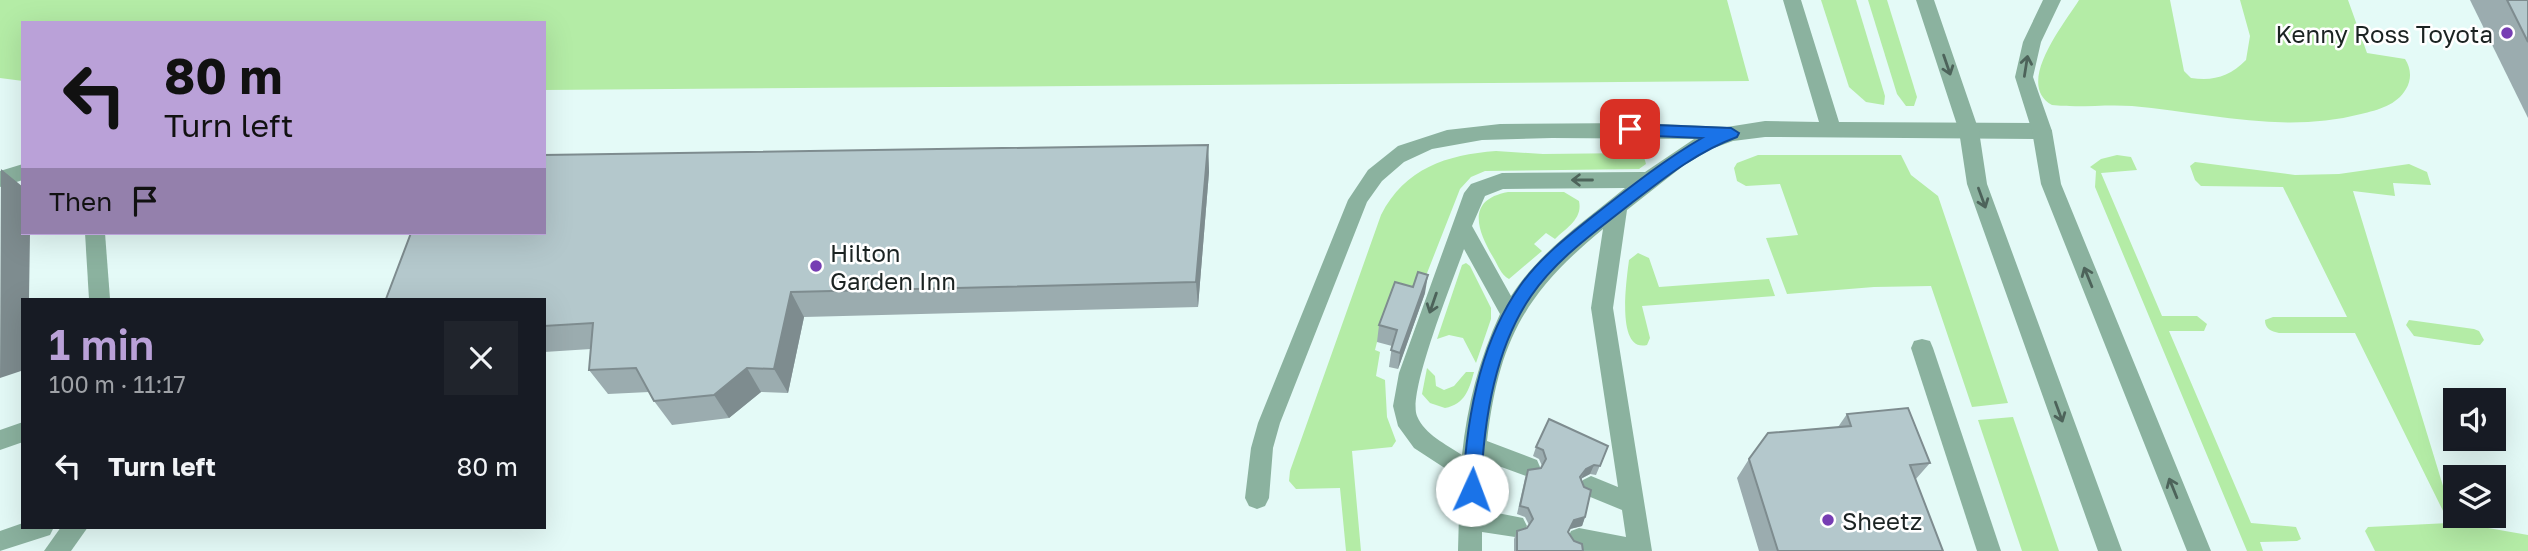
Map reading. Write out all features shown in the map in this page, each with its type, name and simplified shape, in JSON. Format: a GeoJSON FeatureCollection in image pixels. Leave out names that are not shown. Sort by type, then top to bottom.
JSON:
{"type":"FeatureCollection","features":[{"type":"Feature","properties":{"kind":"street"},"geometry":{"type":"LineString","coordinates":[[1792,0],[1830,129]]}},
{"type":"Feature","properties":{"kind":"street"},"geometry":{"type":"LineString","coordinates":[[1925,0],[1969,131],[1977,184],[2110,551]]}},
{"type":"Feature","properties":{"kind":"street"},"geometry":{"type":"LineString","coordinates":[[2052,0],[2032,42],[2024,76],[2042,131],[2051,184],[2199,551]]}},
{"type":"Feature","properties":{"kind":"street"},"geometry":{"type":"LineString","coordinates":[[1257,498],[1257,473],[1269,423],[1358,200],[1369,180],[1382,167],[1412,147],[1433,141],[1489,133],[1630,129],[1731,133],[1830,129],[2042,131]]}},
{"type":"Feature","properties":{"kind":"street"},"geometry":{"type":"LineString","coordinates":[[1470,551],[1474,447],[1482,398],[1495,353],[1511,315],[1525,291],[1552,260],[1650,180],[1706,142],[1731,133]]}},
{"type":"Feature","properties":{"kind":"street"},"geometry":{"type":"LineString","coordinates":[[0,179],[21,173]]}},
{"type":"Feature","properties":{"kind":"street"},"geometry":{"type":"LineString","coordinates":[[1473,474],[1422,441],[1406,419],[1404,406],[1410,373],[1471,199],[1478,190],[1502,181],[1650,180]]}},
{"type":"Feature","properties":{"kind":"street"},"geometry":{"type":"LineString","coordinates":[[1579,539],[1640,551],[1602,307],[1617,206]]}},
{"type":"Feature","properties":{"kind":"street"},"geometry":{"type":"LineString","coordinates":[[1461,225],[1511,315]]}},
{"type":"Feature","properties":{"kind":"street"},"geometry":{"type":"LineString","coordinates":[[95,235],[100,298]]}},
{"type":"Feature","properties":{"kind":"street"},"geometry":{"type":"LineString","coordinates":[[1922,348],[1989,551]]}},
{"type":"Feature","properties":{"kind":"street"},"geometry":{"type":"LineString","coordinates":[[0,440],[21,433]]}},
{"type":"Feature","properties":{"kind":"street"},"geometry":{"type":"LineString","coordinates":[[1474,447],[1529,467]]}},
{"type":"Feature","properties":{"kind":"street"},"geometry":{"type":"LineString","coordinates":[[1591,487],[1634,504]]}},
{"type":"Feature","properties":{"kind":"street"},"geometry":{"type":"LineString","coordinates":[[1470,519],[1515,526]]}},
{"type":"Feature","properties":{"kind":"street"},"geometry":{"type":"LineString","coordinates":[[0,542],[36,529]]}},
{"type":"Feature","properties":{"kind":"street"},"geometry":{"type":"LineString","coordinates":[[56,551],[74,529]]}},
{"type":"Feature","properties":{"kind":"green space"},"geometry":{"type":"Polygon","coordinates":[[[0,0],[1727,0],[1749,81],[546,90],[546,21],[21,21],[21,81],[0,78],[0,0]]]}},
{"type":"Feature","properties":{"kind":"green space"},"geometry":{"type":"Polygon","coordinates":[[[1821,0],[1856,0],[1885,96],[1884,105],[1866,102],[1849,87],[1821,0]]]}},
{"type":"Feature","properties":{"kind":"green space"},"geometry":{"type":"Polygon","coordinates":[[[1868,0],[1887,0],[1917,97],[1914,106],[1906,106],[1897,94],[1868,0]]]}},
{"type":"Feature","properties":{"kind":"green space"},"geometry":{"type":"Polygon","coordinates":[[[2079,0],[2170,0],[2184,71],[2191,78],[2207,79],[2227,74],[2246,60],[2250,36],[2240,0],[2348,0],[2367,53],[2405,59],[2410,77],[2402,95],[2392,103],[2380,109],[2332,120],[2275,122],[2132,106],[2052,105],[2042,95],[2038,83],[2040,69],[2054,38],[2079,0]]]}},
{"type":"Feature","properties":{"kind":"green space"},"geometry":{"type":"Polygon","coordinates":[[[1496,151],[1543,154],[1633,153],[1644,157],[1646,164],[1639,169],[1485,171],[1471,177],[1460,189],[1420,291],[1377,342],[1375,350],[1380,352],[1376,376],[1385,380],[1387,417],[1396,441],[1392,447],[1352,451],[1361,551],[1346,551],[1340,488],[1296,489],[1289,481],[1290,471],[1381,215],[1402,186],[1429,167],[1460,156],[1496,151]]]}},
{"type":"Feature","properties":{"kind":"green space"},"geometry":{"type":"Polygon","coordinates":[[[1758,155],[1901,155],[1911,175],[1938,196],[2008,403],[1972,407],[1931,286],[1874,287],[1787,294],[1766,238],[1798,235],[1780,184],[1746,186],[1737,181],[1734,168],[1737,163],[1758,155]]]}},
{"type":"Feature","properties":{"kind":"green space"},"geometry":{"type":"Polygon","coordinates":[[[2117,155],[2131,157],[2137,170],[2101,173],[2162,316],[2197,316],[2207,324],[2204,331],[2169,331],[2251,523],[2296,527],[2301,539],[2297,541],[2260,542],[2263,551],[2247,551],[2095,187],[2096,171],[2090,167],[2101,159],[2117,155]]]}},
{"type":"Feature","properties":{"kind":"green space"},"geometry":{"type":"Polygon","coordinates":[[[2195,162],[2295,175],[2339,174],[2409,164],[2427,172],[2431,185],[2393,183],[2395,196],[2353,191],[2443,486],[2443,511],[2355,333],[2279,333],[2266,326],[2265,320],[2273,317],[2347,317],[2283,187],[2201,186],[2195,180],[2190,166],[2195,162]]]}},
{"type":"Feature","properties":{"kind":"green space"},"geometry":{"type":"Polygon","coordinates":[[[1508,192],[1564,192],[1579,201],[1580,207],[1573,223],[1555,239],[1546,233],[1534,244],[1542,251],[1509,279],[1502,272],[1483,237],[1479,218],[1480,209],[1485,202],[1508,192]]]}},
{"type":"Feature","properties":{"kind":"green space"},"geometry":{"type":"Polygon","coordinates":[[[1638,253],[1649,258],[1659,287],[1769,279],[1775,296],[1642,306],[1650,338],[1647,345],[1637,344],[1630,337],[1627,326],[1625,296],[1629,260],[1638,253]]]}},
{"type":"Feature","properties":{"kind":"green space"},"geometry":{"type":"Polygon","coordinates":[[[1466,263],[1491,308],[1491,319],[1476,363],[1463,338],[1449,335],[1437,339],[1462,265],[1466,263]]]}},
{"type":"Feature","properties":{"kind":"green space"},"geometry":{"type":"Polygon","coordinates":[[[2409,320],[2474,329],[2479,331],[2484,340],[2480,345],[2475,345],[2414,336],[2406,325],[2409,320]]]}},
{"type":"Feature","properties":{"kind":"green space"},"geometry":{"type":"Polygon","coordinates":[[[1427,368],[1435,376],[1436,386],[1444,390],[1454,386],[1466,372],[1474,372],[1462,400],[1445,408],[1430,403],[1422,394],[1427,368]]]}},
{"type":"Feature","properties":{"kind":"green space"},"geometry":{"type":"Polygon","coordinates":[[[2013,417],[2059,551],[2022,551],[1978,420],[2013,417]]]}},
{"type":"Feature","properties":{"kind":"green space"},"geometry":{"type":"Polygon","coordinates":[[[2443,523],[2443,528],[2488,528],[2528,535],[2528,551],[2375,551],[2365,531],[2368,527],[2443,523]]]}},
{"type":"Feature","properties":{"kind":"building"},"geometry":{"type":"Polygon","coordinates":[[[2507,0],[2528,0],[2528,42],[2507,0]]]}},
{"type":"Feature","properties":{"kind":"building","name":"Hilton Garden Inn"},"geometry":{"type":"Polygon","coordinates":[[[1208,145],[1196,282],[791,292],[774,369],[747,368],[714,395],[654,401],[636,368],[589,370],[593,323],[546,326],[546,298],[386,298],[410,235],[546,235],[546,155],[1208,145]]]}},
{"type":"Feature","properties":{"kind":"building"},"geometry":{"type":"Polygon","coordinates":[[[1418,272],[1428,275],[1400,353],[1391,350],[1397,330],[1379,325],[1395,282],[1413,287],[1418,272]]]}},
{"type":"Feature","properties":{"kind":"building","name":"Sheetz"},"geometry":{"type":"Polygon","coordinates":[[[1908,408],[1930,463],[1910,465],[1943,551],[1778,551],[1749,459],[1768,433],[1851,426],[1847,414],[1908,408]]]}},
{"type":"Feature","properties":{"kind":"building"},"geometry":{"type":"Polygon","coordinates":[[[1549,419],[1608,446],[1600,466],[1594,465],[1586,469],[1580,477],[1584,487],[1591,490],[1585,517],[1574,520],[1568,532],[1574,541],[1582,544],[1583,551],[1517,551],[1517,531],[1527,528],[1533,519],[1528,508],[1520,506],[1528,470],[1541,468],[1546,459],[1543,450],[1536,447],[1549,419]]]}},
{"type":"Feature","properties":{"kind":"place","name":"Kenny Ross Toyota"},"geometry":{"type":"Point","coordinates":[2507,33]}},
{"type":"Feature","properties":{"kind":"place","name":"Hilton Garden Inn"},"geometry":{"type":"Point","coordinates":[816,266]}},
{"type":"Feature","properties":{"kind":"place","name":"Sheetz"},"geometry":{"type":"Point","coordinates":[1828,520]}},
{"type":"Feature","properties":{"kind":"route"},"geometry":{"type":"LineString","coordinates":[[1472,490],[1474,447],[1482,398],[1495,353],[1509,319],[1525,291],[1552,260],[1581,234],[1659,173],[1706,142],[1731,133],[1630,129]]}}]}
